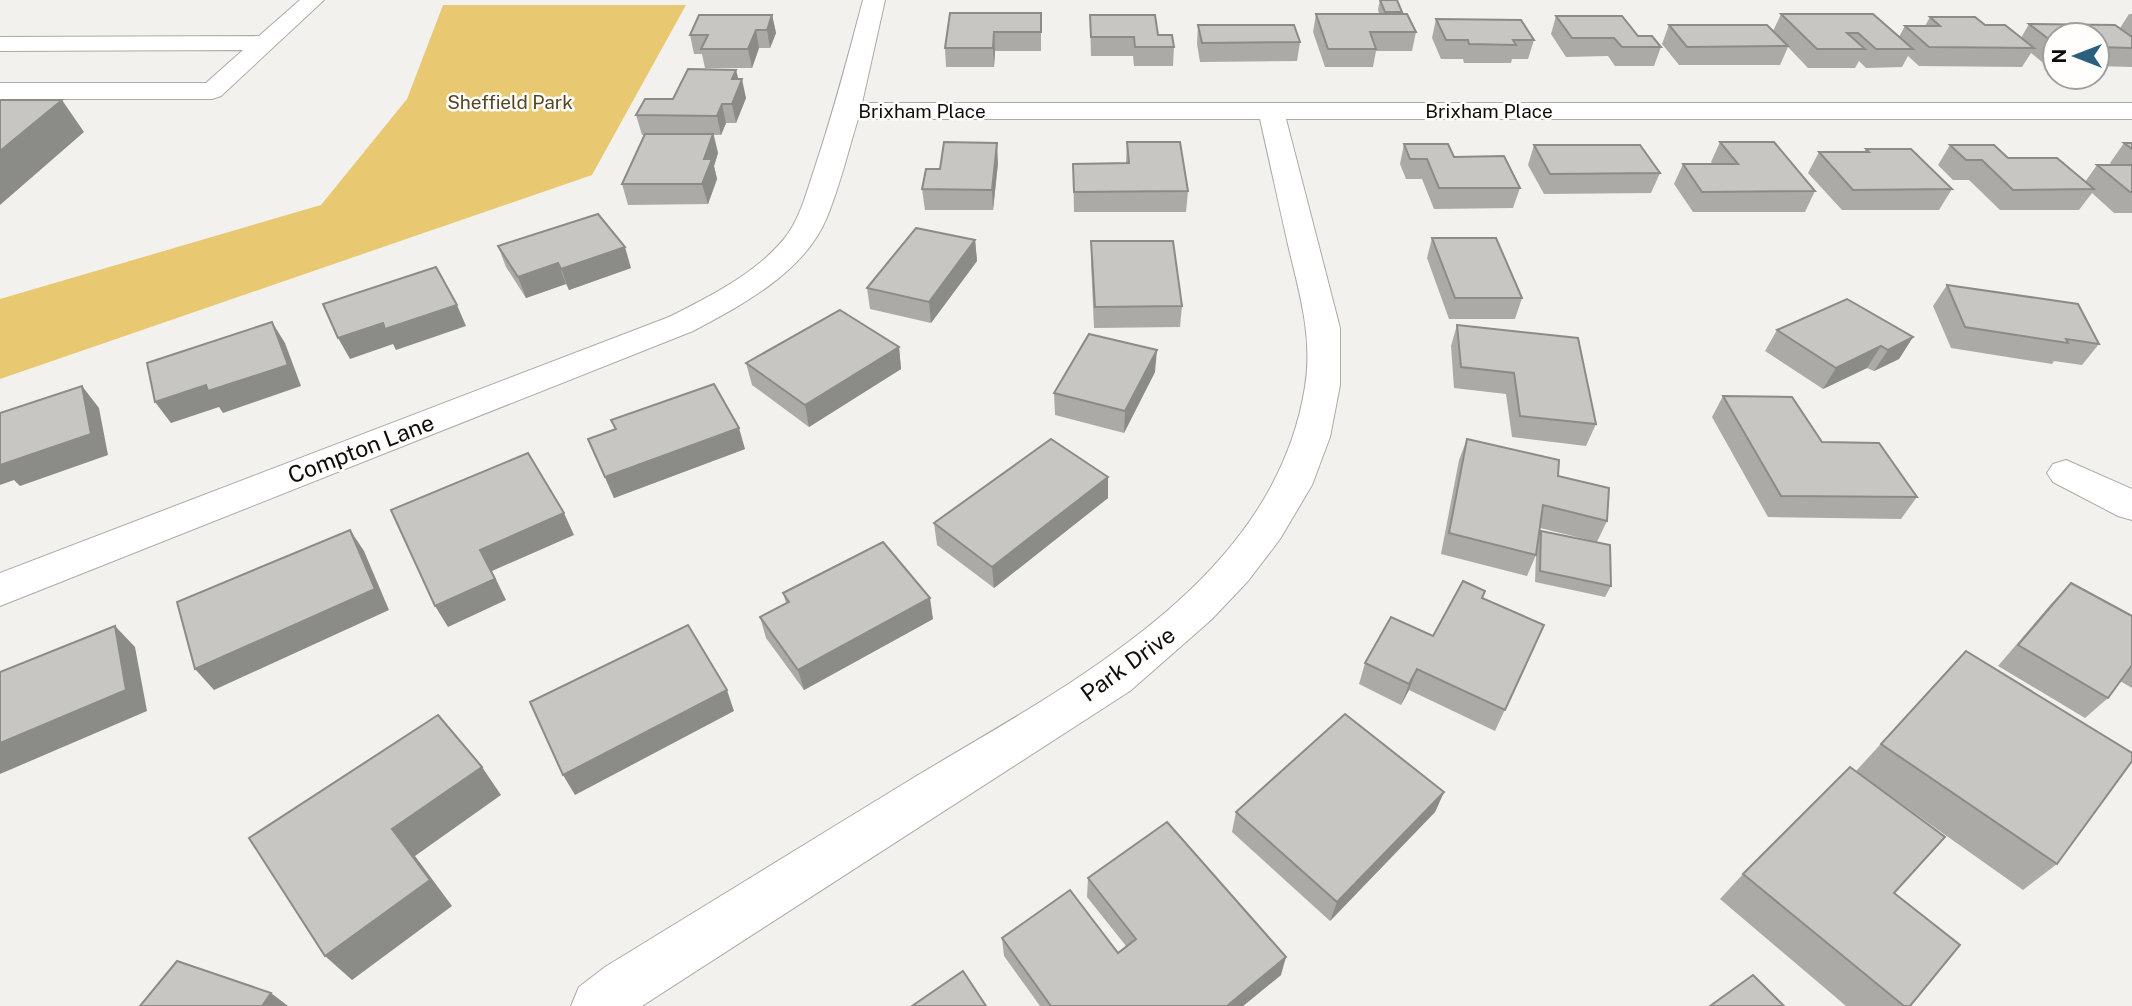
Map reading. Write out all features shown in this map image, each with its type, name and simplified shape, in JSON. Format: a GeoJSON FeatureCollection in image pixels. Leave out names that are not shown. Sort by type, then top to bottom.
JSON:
{"type":"FeatureCollection","features":[{"type":"Feature","properties":{"kind":"street"},"geometry":{"type":"LineString","coordinates":[[0,91],[212,91],[313,0]]}},
{"type":"Feature","properties":{"kind":"street","name":"Compton Lane"},"geometry":{"type":"LineString","coordinates":[[0,590],[681,324],[720,304],[770,269],[795,245],[812,219],[846,111],[874,0]]}},
{"type":"Feature","properties":{"kind":"street"},"geometry":{"type":"LineString","coordinates":[[0,44],[264,43]]}},
{"type":"Feature","properties":{"kind":"street","name":"Brixham Place"},"geometry":{"type":"LineString","coordinates":[[846,111],[2132,111]]}},
{"type":"Feature","properties":{"kind":"street","name":"Park Drive"},"geometry":{"type":"LineString","coordinates":[[598,1006],[635,979],[1114,678],[1167,637],[1207,601],[1260,542],[1286,500],[1303,463],[1319,411],[1326,355],[1324,328],[1271,111]]}},
{"type":"Feature","properties":{"kind":"street"},"geometry":{"type":"LineString","coordinates":[[2066,473],[2132,506]]}},
{"type":"Feature","properties":{"kind":"green space","name":"Sheffield Park"},"geometry":{"type":"Polygon","coordinates":[[[443,5],[686,5],[592,175],[0,379],[0,299],[321,205],[407,99],[443,5]]]}},
{"type":"Feature","properties":{"kind":"building"},"geometry":{"type":"Polygon","coordinates":[[[1380,0],[1397,0],[1402,12],[1385,12],[1380,0]]]}},
{"type":"Feature","properties":{"kind":"building"},"geometry":{"type":"Polygon","coordinates":[[[950,13],[1041,13],[1041,32],[994,32],[993,48],[945,48],[950,13]]]}},
{"type":"Feature","properties":{"kind":"building"},"geometry":{"type":"Polygon","coordinates":[[[1316,14],[1407,14],[1416,32],[1370,32],[1376,49],[1328,49],[1316,14]]]}},
{"type":"Feature","properties":{"kind":"building"},"geometry":{"type":"Polygon","coordinates":[[[1781,14],[1873,14],[1913,49],[1876,49],[1858,33],[1847,33],[1865,49],[1817,49],[1781,14]]]}},
{"type":"Feature","properties":{"kind":"building"},"geometry":{"type":"Polygon","coordinates":[[[699,15],[772,15],[767,30],[756,30],[748,49],[701,49],[708,35],[690,35],[699,15]]]}},
{"type":"Feature","properties":{"kind":"building"},"geometry":{"type":"Polygon","coordinates":[[[1090,15],[1155,15],[1158,35],[1172,35],[1174,47],[1135,47],[1134,37],[1091,37],[1090,15]]]}},
{"type":"Feature","properties":{"kind":"building"},"geometry":{"type":"Polygon","coordinates":[[[1556,16],[1622,16],[1638,36],[1652,36],[1661,47],[1622,47],[1614,38],[1572,38],[1556,16]]]}},
{"type":"Feature","properties":{"kind":"building"},"geometry":{"type":"Polygon","coordinates":[[[1930,17],[1975,17],[1985,25],[2005,25],[2034,48],[1929,47],[1905,26],[1940,26],[1930,17]]]}},
{"type":"Feature","properties":{"kind":"building"},"geometry":{"type":"Polygon","coordinates":[[[1436,19],[1521,20],[1534,40],[1513,40],[1516,45],[1469,44],[1468,40],[1446,40],[1436,19]]]}},
{"type":"Feature","properties":{"kind":"building"},"geometry":{"type":"Polygon","coordinates":[[[2029,24],[2041,24],[2041,33],[2029,24]]]}},
{"type":"Feature","properties":{"kind":"building"},"geometry":{"type":"Polygon","coordinates":[[[1198,25],[1294,25],[1300,42],[1202,43],[1198,25]]]}},
{"type":"Feature","properties":{"kind":"building"},"geometry":{"type":"Polygon","coordinates":[[[1669,25],[1767,25],[1788,46],[1687,47],[1669,25]]]}},
{"type":"Feature","properties":{"kind":"building"},"geometry":{"type":"Polygon","coordinates":[[[2111,25],[2132,37],[2132,48],[2111,47],[2111,25]]]}},
{"type":"Feature","properties":{"kind":"building"},"geometry":{"type":"Polygon","coordinates":[[[688,69],[736,70],[732,79],[742,79],[732,104],[722,104],[717,116],[636,115],[645,99],[673,99],[688,69]]]}},
{"type":"Feature","properties":{"kind":"building"},"geometry":{"type":"Polygon","coordinates":[[[0,100],[62,100],[0,151],[0,100]]]}},
{"type":"Feature","properties":{"kind":"building"},"geometry":{"type":"Polygon","coordinates":[[[645,134],[713,134],[704,159],[712,159],[702,184],[622,184],[645,134]]]}},
{"type":"Feature","properties":{"kind":"building"},"geometry":{"type":"Polygon","coordinates":[[[944,142],[997,143],[992,190],[922,189],[926,169],[940,169],[944,142]]]}},
{"type":"Feature","properties":{"kind":"building"},"geometry":{"type":"Polygon","coordinates":[[[1127,142],[1180,142],[1188,191],[1074,192],[1073,164],[1129,163],[1127,142]]]}},
{"type":"Feature","properties":{"kind":"building"},"geometry":{"type":"Polygon","coordinates":[[[1720,142],[1774,142],[1815,191],[1702,192],[1683,164],[1738,164],[1720,142]]]}},
{"type":"Feature","properties":{"kind":"building"},"geometry":{"type":"Polygon","coordinates":[[[1404,144],[1448,144],[1454,157],[1504,156],[1520,188],[1439,188],[1427,159],[1410,159],[1404,144]]]}},
{"type":"Feature","properties":{"kind":"building"},"geometry":{"type":"Polygon","coordinates":[[[1534,145],[1640,145],[1660,173],[1550,174],[1534,145]]]}},
{"type":"Feature","properties":{"kind":"building"},"geometry":{"type":"Polygon","coordinates":[[[1950,145],[1994,145],[2008,158],[2057,158],[2094,189],[2013,190],[1982,160],[1966,160],[1950,145]]]}},
{"type":"Feature","properties":{"kind":"building"},"geometry":{"type":"Polygon","coordinates":[[[1866,149],[1911,149],[1952,189],[1853,190],[1819,152],[1869,152],[1866,149]]]}},
{"type":"Feature","properties":{"kind":"building"},"geometry":{"type":"Polygon","coordinates":[[[2097,165],[2132,165],[2132,192],[2130,192],[2097,165]]]}},
{"type":"Feature","properties":{"kind":"building"},"geometry":{"type":"Polygon","coordinates":[[[598,214],[625,247],[561,269],[558,263],[518,277],[498,246],[598,214]]]}},
{"type":"Feature","properties":{"kind":"building"},"geometry":{"type":"Polygon","coordinates":[[[916,228],[975,240],[929,302],[867,288],[916,228]]]}},
{"type":"Feature","properties":{"kind":"building"},"geometry":{"type":"Polygon","coordinates":[[[1432,238],[1496,238],[1522,298],[1455,298],[1432,238]]]}},
{"type":"Feature","properties":{"kind":"building"},"geometry":{"type":"Polygon","coordinates":[[[1091,241],[1173,241],[1182,306],[1095,307],[1091,241]]]}},
{"type":"Feature","properties":{"kind":"building"},"geometry":{"type":"Polygon","coordinates":[[[436,267],[457,305],[385,329],[383,323],[338,338],[323,304],[436,267]]]}},
{"type":"Feature","properties":{"kind":"building"},"geometry":{"type":"Polygon","coordinates":[[[1947,285],[2078,304],[2099,344],[2066,339],[2068,343],[1965,327],[1947,285]]]}},
{"type":"Feature","properties":{"kind":"building"},"geometry":{"type":"Polygon","coordinates":[[[1847,299],[1913,337],[1888,350],[1881,346],[1836,368],[1777,330],[1847,299]]]}},
{"type":"Feature","properties":{"kind":"building"},"geometry":{"type":"Polygon","coordinates":[[[840,310],[899,347],[805,405],[746,363],[840,310]]]}},
{"type":"Feature","properties":{"kind":"building"},"geometry":{"type":"Polygon","coordinates":[[[272,322],[288,365],[208,391],[206,385],[155,402],[147,363],[272,322]]]}},
{"type":"Feature","properties":{"kind":"building"},"geometry":{"type":"Polygon","coordinates":[[[1457,325],[1578,338],[1596,424],[1520,416],[1514,373],[1461,367],[1457,325]]]}},
{"type":"Feature","properties":{"kind":"building"},"geometry":{"type":"Polygon","coordinates":[[[1089,334],[1157,350],[1125,411],[1054,393],[1089,334]]]}},
{"type":"Feature","properties":{"kind":"building"},"geometry":{"type":"Polygon","coordinates":[[[714,384],[739,428],[605,477],[588,439],[616,429],[611,420],[714,384]]]}},
{"type":"Feature","properties":{"kind":"building"},"geometry":{"type":"Polygon","coordinates":[[[82,386],[91,434],[0,465],[0,413],[82,386]]]}},
{"type":"Feature","properties":{"kind":"building"},"geometry":{"type":"Polygon","coordinates":[[[1723,396],[1792,397],[1822,442],[1879,443],[1917,497],[1781,496],[1723,396]]]}},
{"type":"Feature","properties":{"kind":"building"},"geometry":{"type":"Polygon","coordinates":[[[1051,439],[1108,477],[992,567],[934,523],[1051,439]]]}},
{"type":"Feature","properties":{"kind":"building"},"geometry":{"type":"Polygon","coordinates":[[[1467,439],[1559,460],[1558,476],[1609,488],[1607,521],[1543,505],[1536,555],[1449,533],[1467,439]]]}},
{"type":"Feature","properties":{"kind":"building"},"geometry":{"type":"Polygon","coordinates":[[[528,453],[564,513],[480,550],[495,579],[435,606],[391,510],[528,453]]]}},
{"type":"Feature","properties":{"kind":"building"},"geometry":{"type":"Polygon","coordinates":[[[350,530],[375,589],[195,669],[177,602],[350,530]]]}},
{"type":"Feature","properties":{"kind":"building"},"geometry":{"type":"Polygon","coordinates":[[[1541,531],[1610,545],[1611,586],[1540,571],[1541,531]]]}},
{"type":"Feature","properties":{"kind":"building"},"geometry":{"type":"Polygon","coordinates":[[[883,542],[930,598],[798,670],[760,617],[789,602],[783,593],[883,542]]]}},
{"type":"Feature","properties":{"kind":"building"},"geometry":{"type":"Polygon","coordinates":[[[1463,581],[1485,591],[1482,598],[1544,625],[1505,710],[1417,669],[1409,684],[1365,663],[1391,617],[1433,636],[1463,581]]]}},
{"type":"Feature","properties":{"kind":"building"},"geometry":{"type":"Polygon","coordinates":[[[2071,583],[2132,616],[2132,665],[2108,698],[2018,645],[2071,583]]]}},
{"type":"Feature","properties":{"kind":"building"},"geometry":{"type":"Polygon","coordinates":[[[688,625],[727,690],[563,775],[530,702],[688,625]]]}},
{"type":"Feature","properties":{"kind":"building"},"geometry":{"type":"Polygon","coordinates":[[[115,626],[126,690],[0,743],[0,672],[115,626]]]}},
{"type":"Feature","properties":{"kind":"building"},"geometry":{"type":"Polygon","coordinates":[[[1966,651],[2132,753],[2132,761],[2057,864],[1881,744],[1966,651]]]}},
{"type":"Feature","properties":{"kind":"building"},"geometry":{"type":"Polygon","coordinates":[[[1345,714],[1444,792],[1337,902],[1236,812],[1345,714]]]}},
{"type":"Feature","properties":{"kind":"building"},"geometry":{"type":"Polygon","coordinates":[[[438,715],[482,767],[392,829],[430,880],[325,956],[249,838],[438,715]]]}},
{"type":"Feature","properties":{"kind":"building"},"geometry":{"type":"Polygon","coordinates":[[[1850,767],[1945,837],[1894,893],[1960,945],[1910,1006],[1904,1006],[1743,874],[1850,767]]]}},
{"type":"Feature","properties":{"kind":"building"},"geometry":{"type":"Polygon","coordinates":[[[1167,822],[1286,957],[1227,1006],[1051,1006],[1002,938],[1070,890],[1118,953],[1136,939],[1088,878],[1167,822]]]}},
{"type":"Feature","properties":{"kind":"building"},"geometry":{"type":"Polygon","coordinates":[[[177,961],[271,993],[262,1006],[140,1006],[177,961]]]}},
{"type":"Feature","properties":{"kind":"building"},"geometry":{"type":"Polygon","coordinates":[[[963,971],[986,1006],[912,1006],[963,971]]]}},
{"type":"Feature","properties":{"kind":"building"},"geometry":{"type":"Polygon","coordinates":[[[1753,975],[1784,1006],[1710,1006],[1753,975]]]}}]}
